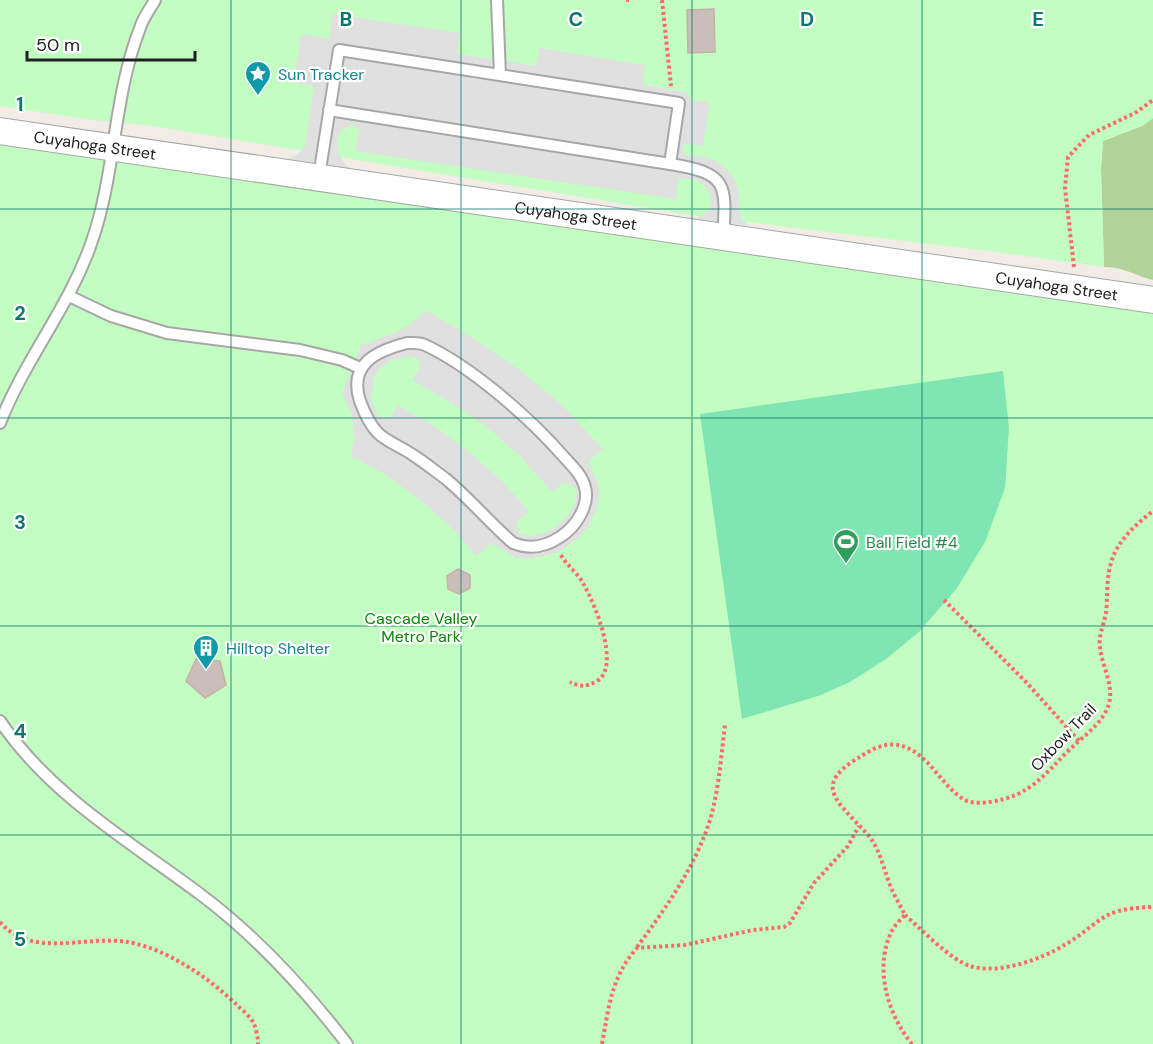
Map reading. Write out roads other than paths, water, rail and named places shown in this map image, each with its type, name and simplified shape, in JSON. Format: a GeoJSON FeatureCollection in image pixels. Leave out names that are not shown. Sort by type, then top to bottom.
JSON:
{"type":"FeatureCollection","features":[{"type":"Feature","properties":{"kind":"street","name":"Cuyahoga Street"},"geometry":{"type":"LineString","coordinates":[[0,131],[1153,300]]}},
{"type":"Feature","properties":{"kind":"lane"},"geometry":{"type":"LineString","coordinates":[[0,423],[24,372],[69,296],[83,267],[93,238],[126,70],[140,26],[155,0]]}},
{"type":"Feature","properties":{"kind":"lane"},"geometry":{"type":"LineString","coordinates":[[497,0],[500,75]]}},
{"type":"Feature","properties":{"kind":"lane"},"geometry":{"type":"LineString","coordinates":[[319,177],[339,50],[679,103],[670,164]]}},
{"type":"Feature","properties":{"kind":"lane"},"geometry":{"type":"LineString","coordinates":[[328,110],[694,168],[708,173],[722,185],[725,203],[723,237]]}},
{"type":"Feature","properties":{"kind":"lane"},"geometry":{"type":"LineString","coordinates":[[69,296],[111,316],[166,333],[290,348],[325,356],[360,368]]}},
{"type":"Feature","properties":{"kind":"lane"},"geometry":{"type":"LineString","coordinates":[[418,343],[460,366],[540,430],[575,470],[584,484],[587,495],[579,518],[565,534],[552,542],[533,547],[513,543],[447,480],[379,434],[364,413],[358,394],[357,381],[360,368],[373,357],[395,346],[418,343]]}},
{"type":"Feature","properties":{"kind":"lane"},"geometry":{"type":"LineString","coordinates":[[0,720],[16,743],[64,793],[200,894],[256,942],[310,999],[346,1044]]}},
{"type":"Feature","properties":{"kind":"place","name":"Sun Tracker"},"geometry":{"type":"Point","coordinates":[258,97]}},
{"type":"Feature","properties":{"kind":"place","name":"Ball Field #4"},"geometry":{"type":"Point","coordinates":[846,565]}},
{"type":"Feature","properties":{"kind":"place","name":"Hilltop Shelter"},"geometry":{"type":"Point","coordinates":[206,671]}},
{"type":"Feature","properties":{"kind":"park label","name":"Cascade Valley Metro Park"},"geometry":{"type":"Point","coordinates":[421,627]}}]}
